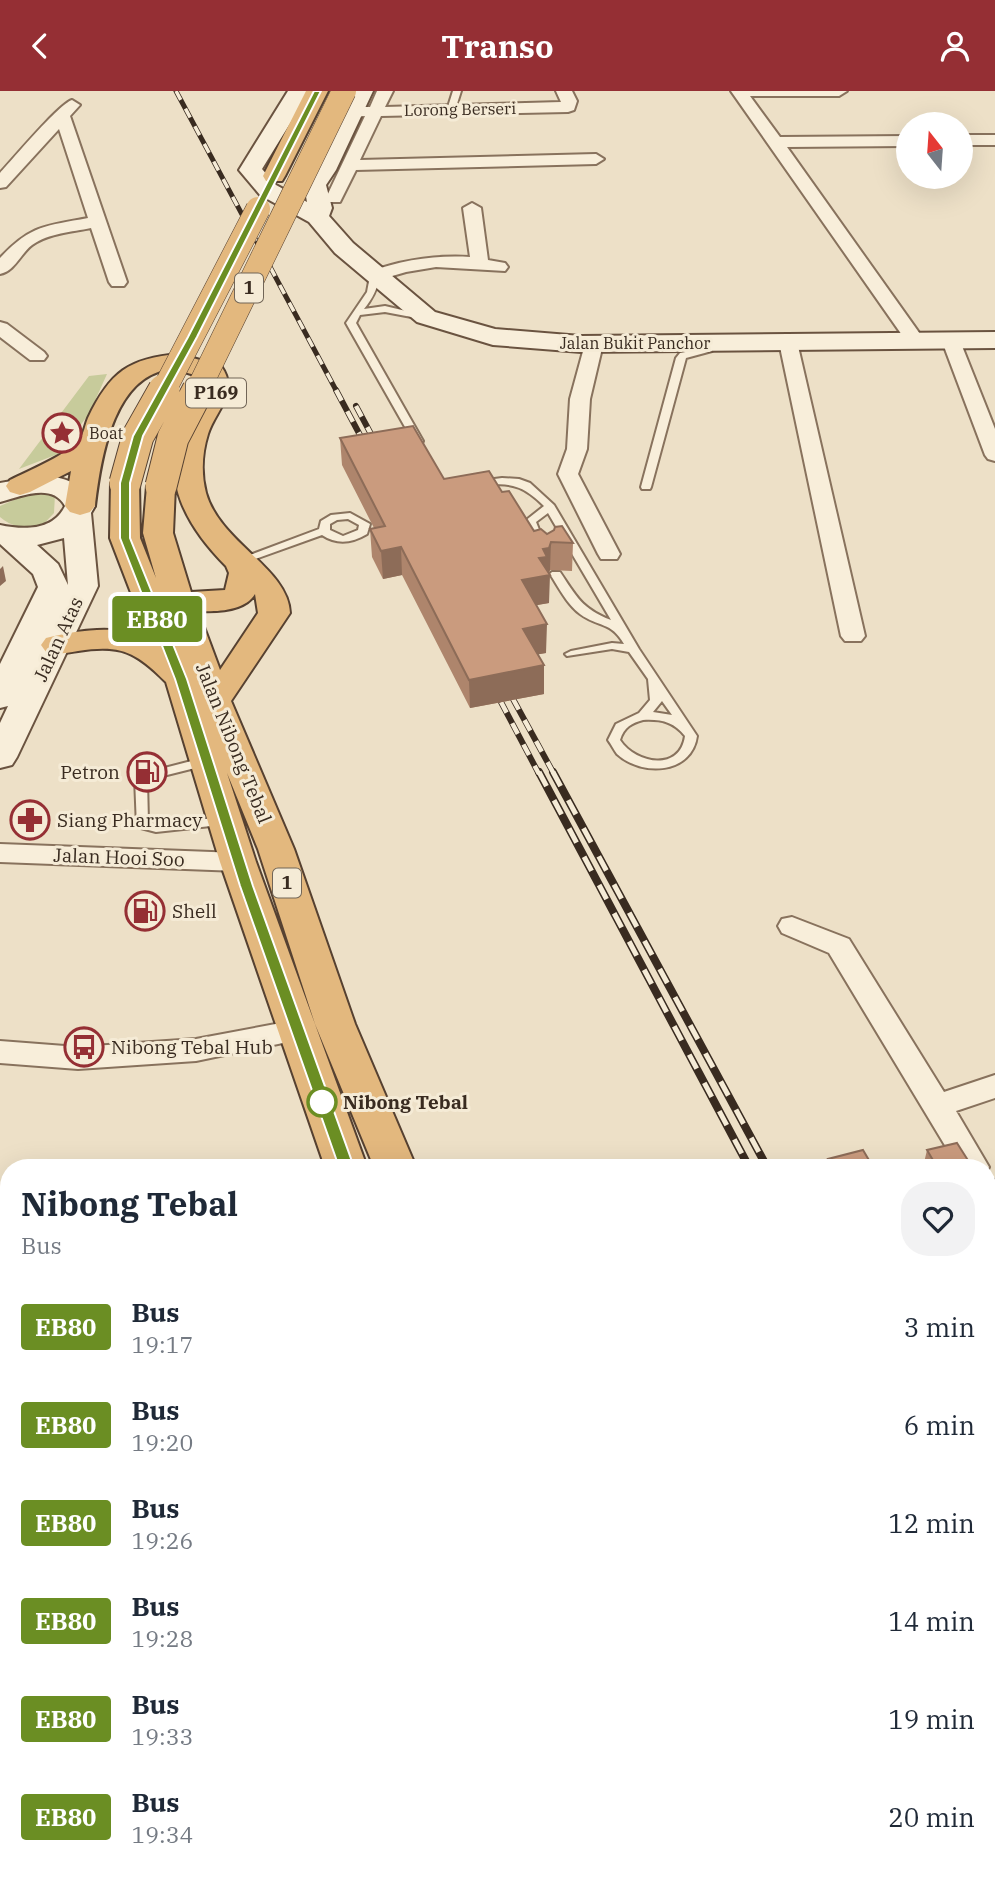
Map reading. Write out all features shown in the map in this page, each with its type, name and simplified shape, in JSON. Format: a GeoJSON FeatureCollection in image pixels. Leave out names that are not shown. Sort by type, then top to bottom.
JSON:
{"type":"FeatureCollection","features":[{"type":"Feature","properties":{"kind":"highway","name":"Jalan Nibong Tebal"},"geometry":{"type":"LineString","coordinates":[[317,91],[193,337],[138,436],[125,483],[125,538],[181,679],[239,862],[343,1159]]}},
{"type":"Feature","properties":{"kind":"highway","name":"Jalan Nibong Tebal"},"geometry":{"type":"LineString","coordinates":[[348,101],[293,191],[225,339],[173,438],[161,486],[159,533],[178,600],[215,701],[276,849],[335,1024],[392,1159]]}},
{"type":"Feature","properties":{"kind":"highway","name":"Jalan Atas"},"geometry":{"type":"LineString","coordinates":[[79,510],[91,445],[101,417],[127,377],[135,371],[157,364],[197,365],[212,372],[218,387],[194,433],[187,474],[195,504],[240,561]]}},
{"type":"Feature","properties":{"kind":"highway"},"geometry":{"type":"LineString","coordinates":[[10,489],[64,464],[91,445]]}},
{"type":"Feature","properties":{"kind":"highway"},"geometry":{"type":"LineString","coordinates":[[178,600],[226,602],[239,596],[244,573],[240,561]]}},
{"type":"Feature","properties":{"kind":"highway","name":"P169"},"geometry":{"type":"LineString","coordinates":[[215,701],[274,613],[275,602],[260,577],[240,561]]}},
{"type":"Feature","properties":{"kind":"highway"},"geometry":{"type":"LineString","coordinates":[[63,630],[74,623],[85,628],[105,629],[125,621],[142,585]]}},
{"type":"Feature","properties":{"kind":"highway"},"geometry":{"type":"LineString","coordinates":[[63,630],[101,639],[138,643],[153,652],[181,679]]}},
{"type":"Feature","properties":{"kind":"main road"},"geometry":{"type":"LineString","coordinates":[[299,91],[251,164],[250,170],[268,190],[324,192]]}},
{"type":"Feature","properties":{"kind":"main road"},"geometry":{"type":"LineString","coordinates":[[317,217],[324,192],[325,170],[348,101],[362,91]]}},
{"type":"Feature","properties":{"kind":"main road","name":"Jalan Bukit Panchor"},"geometry":{"type":"LineString","coordinates":[[268,190],[317,217],[344,248],[426,317],[493,337],[594,344],[995,340]]}},
{"type":"Feature","properties":{"kind":"main road"},"geometry":{"type":"LineString","coordinates":[[5,535],[43,535],[64,526],[79,510],[78,499],[62,487],[35,484],[10,489]]}},
{"type":"Feature","properties":{"kind":"main road","name":"Jalan Atas"},"geometry":{"type":"LineString","coordinates":[[0,757],[83,586],[79,510]]}},
{"type":"Feature","properties":{"kind":"main road","name":"Jalan Atas"},"geometry":{"type":"LineString","coordinates":[[0,698],[53,587],[47,571],[5,535]]}},
{"type":"Feature","properties":{"kind":"street"},"geometry":{"type":"LineString","coordinates":[[324,192],[350,165],[385,91]]}},
{"type":"Feature","properties":{"kind":"street"},"geometry":{"type":"LineString","coordinates":[[739,91],[839,91]]}},
{"type":"Feature","properties":{"kind":"street"},"geometry":{"type":"LineString","coordinates":[[739,91],[916,341]]}},
{"type":"Feature","properties":{"kind":"street","name":"Lorong Berseri"},"geometry":{"type":"LineString","coordinates":[[348,101],[375,111],[451,110],[566,99]]}},
{"type":"Feature","properties":{"kind":"street"},"geometry":{"type":"LineString","coordinates":[[0,183],[74,102]]}},
{"type":"Feature","properties":{"kind":"street"},"geometry":{"type":"LineString","coordinates":[[62,115],[118,282]]}},
{"type":"Feature","properties":{"kind":"street"},"geometry":{"type":"LineString","coordinates":[[973,141],[995,140]]}},
{"type":"Feature","properties":{"kind":"street"},"geometry":{"type":"LineString","coordinates":[[777,142],[896,141]]}},
{"type":"Feature","properties":{"kind":"street"},"geometry":{"type":"LineString","coordinates":[[350,165],[596,159]]}},
{"type":"Feature","properties":{"kind":"street"},"geometry":{"type":"LineString","coordinates":[[472,208],[480,263]]}},
{"type":"Feature","properties":{"kind":"street"},"geometry":{"type":"LineString","coordinates":[[0,269],[26,241],[47,230],[96,222]]}},
{"type":"Feature","properties":{"kind":"street"},"geometry":{"type":"LineString","coordinates":[[375,276],[412,264],[480,263],[499,267]]}},
{"type":"Feature","properties":{"kind":"street"},"geometry":{"type":"LineString","coordinates":[[0,328],[37,356]]}},
{"type":"Feature","properties":{"kind":"street"},"geometry":{"type":"LineString","coordinates":[[951,341],[995,455]]}},
{"type":"Feature","properties":{"kind":"street"},"geometry":{"type":"LineString","coordinates":[[788,342],[853,636]]}},
{"type":"Feature","properties":{"kind":"street"},"geometry":{"type":"LineString","coordinates":[[594,344],[580,399],[577,450],[568,474],[609,554]]}},
{"type":"Feature","properties":{"kind":"street","name":"Jalan Hooi Soo"},"geometry":{"type":"LineString","coordinates":[[0,853],[239,862]]}},
{"type":"Feature","properties":{"kind":"street"},"geometry":{"type":"LineString","coordinates":[[792,926],[839,946],[969,1159]]}},
{"type":"Feature","properties":{"kind":"street"},"geometry":{"type":"LineString","coordinates":[[0,1052],[78,1058],[171,1052],[196,1050],[297,1031]]}},
{"type":"Feature","properties":{"kind":"street"},"geometry":{"type":"LineString","coordinates":[[938,1107],[995,1086]]}},
{"type":"Feature","properties":{"kind":"lane"},"geometry":{"type":"LineString","coordinates":[[451,110],[457,91]]}},
{"type":"Feature","properties":{"kind":"lane"},"geometry":{"type":"LineString","coordinates":[[375,276],[372,297],[351,323],[424,450]]}},
{"type":"Feature","properties":{"kind":"lane"},"geometry":{"type":"LineString","coordinates":[[358,312],[401,298]]}},
{"type":"Feature","properties":{"kind":"lane"},"geometry":{"type":"LineString","coordinates":[[358,312],[385,310],[426,317]]}},
{"type":"Feature","properties":{"kind":"lane"},"geometry":{"type":"LineString","coordinates":[[646,487],[682,355],[707,351],[707,343]]}},
{"type":"Feature","properties":{"kind":"lane"},"geometry":{"type":"LineString","coordinates":[[466,487],[504,479],[520,481],[533,488],[550,507],[632,649],[687,729],[692,744],[682,758],[660,764],[636,761],[625,756],[614,740],[615,732],[621,725],[643,716],[669,718],[687,729]]}},
{"type":"Feature","properties":{"kind":"lane"},"geometry":{"type":"LineString","coordinates":[[547,556],[531,528],[530,521],[550,507]]}},
{"type":"Feature","properties":{"kind":"lane"},"geometry":{"type":"LineString","coordinates":[[240,561],[324,531]]}},
{"type":"Feature","properties":{"kind":"lane"},"geometry":{"type":"LineString","coordinates":[[556,574],[574,605],[585,614],[622,629]]}},
{"type":"Feature","properties":{"kind":"lane"},"geometry":{"type":"LineString","coordinates":[[571,654],[612,646],[632,649]]}},
{"type":"Feature","properties":{"kind":"lane"},"geometry":{"type":"LineString","coordinates":[[643,716],[656,701],[652,675]]}},
{"type":"Feature","properties":{"kind":"lane"},"geometry":{"type":"LineString","coordinates":[[207,761],[141,778],[142,824],[156,828],[226,821]]}},
{"type":"Feature","properties":{"kind":"green space"},"geometry":{"type":"Polygon","coordinates":[[[107,374],[89,414],[58,454],[19,469],[89,376],[107,374]]]}},
{"type":"Feature","properties":{"kind":"green space"},"geometry":{"type":"Polygon","coordinates":[[[28,494],[55,495],[54,513],[39,529],[13,525],[0,517],[0,506],[28,494]]]}},
{"type":"Feature","properties":{"kind":"building"},"geometry":{"type":"Polygon","coordinates":[[[413,426],[444,479],[489,471],[502,492],[509,491],[534,531],[541,529],[547,534],[555,527],[562,526],[573,543],[551,542],[549,548],[543,549],[547,557],[539,558],[550,575],[522,580],[547,624],[523,629],[544,665],[469,680],[401,547],[381,551],[370,529],[385,526],[340,438],[413,426]]]}},
{"type":"Feature","properties":{"kind":"building"},"geometry":{"type":"Polygon","coordinates":[[[957,1143],[967,1159],[932,1159],[927,1150],[957,1143]]]}},
{"type":"Feature","properties":{"kind":"building"},"geometry":{"type":"Polygon","coordinates":[[[863,1150],[868,1159],[828,1159],[863,1150]]]}},
{"type":"Feature","properties":{"kind":"railway"},"geometry":{"type":"LineString","coordinates":[[176,91],[337,392]]}},
{"type":"Feature","properties":{"kind":"railway"},"geometry":{"type":"LineString","coordinates":[[336,390],[369,452]]}},
{"type":"Feature","properties":{"kind":"railway"},"geometry":{"type":"LineString","coordinates":[[356,406],[379,449]]}},
{"type":"Feature","properties":{"kind":"railway"},"geometry":{"type":"LineString","coordinates":[[513,699],[554,774]]}},
{"type":"Feature","properties":{"kind":"railway"},"geometry":{"type":"LineString","coordinates":[[501,702],[539,774]]}},
{"type":"Feature","properties":{"kind":"railway"},"geometry":{"type":"LineString","coordinates":[[539,772],[745,1159]]}},
{"type":"Feature","properties":{"kind":"railway"},"geometry":{"type":"LineString","coordinates":[[553,772],[763,1159]]}},
{"type":"Feature","properties":{"kind":"bus line","name":"EB80"},"geometry":{"type":"LineString","coordinates":[[317,91],[193,337],[138,436],[125,483],[125,538],[181,679],[247,886],[343,1159]]}},
{"type":"Feature","properties":{"kind":"place","name":"Boat"},"geometry":{"type":"Point","coordinates":[62,433]}},
{"type":"Feature","properties":{"kind":"place","name":"Petron"},"geometry":{"type":"Point","coordinates":[147,772]}},
{"type":"Feature","properties":{"kind":"place","name":"Siang Pharmacy"},"geometry":{"type":"Point","coordinates":[30,820]}},
{"type":"Feature","properties":{"kind":"place","name":"Shell"},"geometry":{"type":"Point","coordinates":[145,911]}},
{"type":"Feature","properties":{"kind":"place","name":"Nibong Tebal Hub"},"geometry":{"type":"Point","coordinates":[84,1047]}},
{"type":"Feature","properties":{"kind":"place","name":"Nibong Tebal"},"geometry":{"type":"Point","coordinates":[322,1102]}}]}
